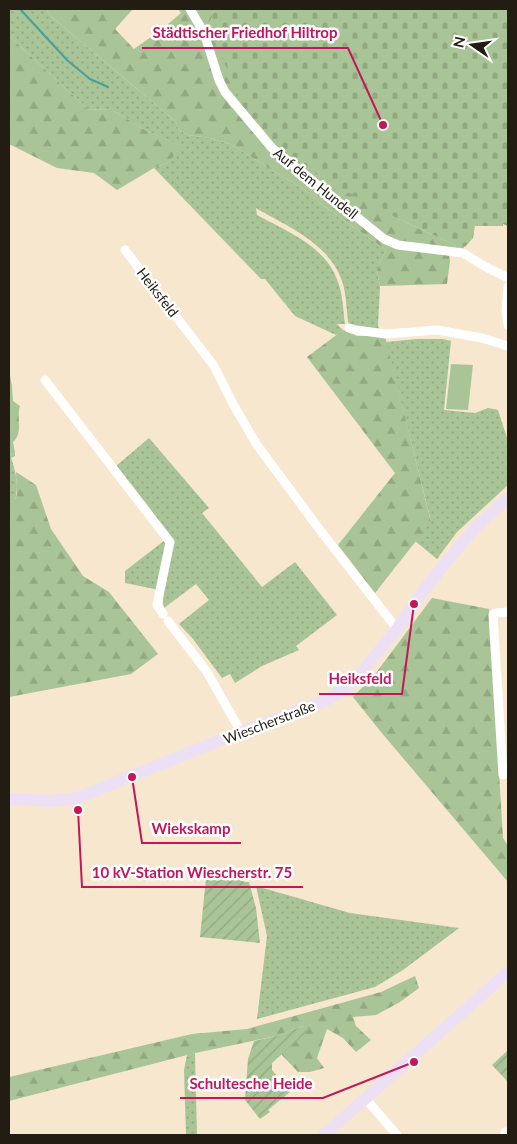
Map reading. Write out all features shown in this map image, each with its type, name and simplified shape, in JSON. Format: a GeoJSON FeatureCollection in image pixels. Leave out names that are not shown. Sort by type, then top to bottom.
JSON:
{"type":"FeatureCollection","features":[{"type":"Feature","properties":{"kind":"main road","name":"Wiescherstraße"},"geometry":{"type":"LineString","coordinates":[[9,799],[52,801],[77,798],[241,732],[327,700],[350,685],[397,629],[418,597],[474,529],[508,498]]}},
{"type":"Feature","properties":{"kind":"main road"},"geometry":{"type":"LineString","coordinates":[[324,1135],[508,972]]}},
{"type":"Feature","properties":{"kind":"street","name":"Auf dem Hundell"},"geometry":{"type":"LineString","coordinates":[[190,9],[204,33],[219,80],[225,92],[272,148],[384,239],[398,245],[463,253],[508,278]]}},
{"type":"Feature","properties":{"kind":"street","name":"Heiksfeld"},"geometry":{"type":"LineString","coordinates":[[125,250],[214,366],[257,445],[397,629]]}},
{"type":"Feature","properties":{"kind":"street"},"geometry":{"type":"LineString","coordinates":[[508,287],[506,310],[508,325]]}},
{"type":"Feature","properties":{"kind":"street"},"geometry":{"type":"LineString","coordinates":[[349,328],[386,334],[437,330],[482,338],[508,346]]}},
{"type":"Feature","properties":{"kind":"street"},"geometry":{"type":"LineString","coordinates":[[46,380],[170,542],[157,605],[207,672],[241,732]]}},
{"type":"Feature","properties":{"kind":"street"},"geometry":{"type":"LineString","coordinates":[[503,775],[493,615],[495,613],[508,612]]}},
{"type":"Feature","properties":{"kind":"street"},"geometry":{"type":"LineString","coordinates":[[365,1098],[397,1135]]}},
{"type":"Feature","properties":{"kind":"green space"},"geometry":{"type":"Polygon","coordinates":[[[9,9],[45,9],[53,18],[176,122],[179,130],[188,135],[210,138],[230,144],[305,190],[321,204],[386,250],[377,269],[380,286],[378,326],[380,331],[349,326],[342,281],[328,256],[318,246],[294,229],[256,208],[257,215],[305,241],[315,249],[332,269],[340,287],[345,324],[337,324],[343,330],[336,335],[295,316],[265,279],[261,279],[154,168],[168,163],[180,146],[145,130],[111,109],[89,110],[9,36],[9,9]]]}},
{"type":"Feature","properties":{"kind":"green space"},"geometry":{"type":"Polygon","coordinates":[[[45,9],[133,9],[115,29],[134,49],[181,13],[178,9],[215,9],[209,25],[392,216],[463,249],[448,249],[450,261],[447,284],[380,286],[377,269],[386,250],[321,204],[305,190],[230,144],[210,138],[188,135],[179,130],[176,122],[53,18],[45,9]]]}},
{"type":"Feature","properties":{"kind":"green space"},"geometry":{"type":"Polygon","coordinates":[[[215,9],[508,9],[508,226],[503,224],[503,226],[475,226],[473,238],[463,249],[392,216],[321,178],[270,138],[244,111],[209,24],[215,9]]]}},
{"type":"Feature","properties":{"kind":"green space"},"geometry":{"type":"Polygon","coordinates":[[[9,36],[89,110],[111,109],[145,130],[181,146],[168,163],[154,168],[117,190],[94,173],[57,168],[9,145],[9,36]]]}},
{"type":"Feature","properties":{"kind":"green space"},"geometry":{"type":"Polygon","coordinates":[[[343,330],[357,336],[385,336],[431,522],[375,593],[338,545],[395,473],[307,357],[343,330]]]}},
{"type":"Feature","properties":{"kind":"green space"},"geometry":{"type":"Polygon","coordinates":[[[443,339],[451,341],[444,410],[475,413],[488,408],[498,410],[508,441],[508,485],[457,532],[437,559],[415,541],[431,521],[386,342],[443,339]]]}},
{"type":"Feature","properties":{"kind":"green space"},"geometry":{"type":"Polygon","coordinates":[[[451,364],[473,365],[468,410],[446,409],[451,364]]]}},
{"type":"Feature","properties":{"kind":"green space"},"geometry":{"type":"Polygon","coordinates":[[[9,370],[13,401],[20,406],[19,430],[13,442],[15,453],[9,455],[9,370]]]}},
{"type":"Feature","properties":{"kind":"green space"},"geometry":{"type":"Polygon","coordinates":[[[149,438],[209,508],[202,513],[262,587],[295,562],[337,615],[296,646],[299,650],[262,666],[235,683],[230,674],[222,678],[193,639],[179,624],[209,600],[196,584],[164,608],[164,591],[125,583],[125,571],[169,537],[116,466],[149,438]]]}},
{"type":"Feature","properties":{"kind":"green space"},"geometry":{"type":"Polygon","coordinates":[[[15,453],[15,456],[11,458],[17,490],[15,501],[9,502],[9,455],[15,453]]]}},
{"type":"Feature","properties":{"kind":"green space"},"geometry":{"type":"Polygon","coordinates":[[[16,472],[36,485],[51,529],[83,576],[109,592],[158,654],[131,674],[9,697],[9,502],[15,500],[17,494],[16,472]]]}},
{"type":"Feature","properties":{"kind":"green space"},"geometry":{"type":"Polygon","coordinates":[[[432,598],[489,609],[503,838],[508,846],[508,882],[353,697],[376,673],[432,598]]]}},
{"type":"Feature","properties":{"kind":"green space"},"geometry":{"type":"Polygon","coordinates":[[[207,869],[249,882],[256,908],[260,943],[200,937],[207,869]]]}},
{"type":"Feature","properties":{"kind":"green space"},"geometry":{"type":"Polygon","coordinates":[[[256,886],[350,913],[459,928],[403,970],[375,987],[257,1019],[267,936],[256,886]]]}},
{"type":"Feature","properties":{"kind":"green space"},"geometry":{"type":"Polygon","coordinates":[[[415,976],[419,988],[400,1002],[376,1015],[353,1017],[356,1026],[371,1040],[356,1052],[343,1038],[327,1029],[317,1058],[324,1068],[310,1072],[298,1072],[281,1054],[309,1029],[303,1026],[276,1036],[195,1053],[9,1101],[9,1077],[192,1034],[247,1029],[381,992],[415,976]]]}},
{"type":"Feature","properties":{"kind":"green space"},"geometry":{"type":"Polygon","coordinates":[[[303,1026],[310,1029],[272,1063],[272,1070],[290,1092],[260,1119],[245,1100],[248,1059],[254,1041],[276,1036],[303,1026]]]}},
{"type":"Feature","properties":{"kind":"green space"},"geometry":{"type":"Polygon","coordinates":[[[508,1050],[508,1082],[492,1065],[508,1050]]]}},
{"type":"Feature","properties":{"kind":"green space"},"geometry":{"type":"Polygon","coordinates":[[[195,1053],[197,1135],[186,1135],[184,1070],[187,1055],[195,1053]]]}},
{"type":"Feature","properties":{"kind":"waterway"},"geometry":{"type":"LineString","coordinates":[[20,9],[67,60],[90,79],[108,87]]}},
{"type":"Feature","properties":{"kind":"place","name":"Städtischer Friedhof Hiltrop"},"geometry":{"type":"Point","coordinates":[383,125]}},
{"type":"Feature","properties":{"kind":"place","name":"Heiksfeld"},"geometry":{"type":"Point","coordinates":[414,604]}},
{"type":"Feature","properties":{"kind":"place","name":"Wiekskamp"},"geometry":{"type":"Point","coordinates":[132,777]}},
{"type":"Feature","properties":{"kind":"place","name":"10 kV-Station Wiescherstr. 75"},"geometry":{"type":"Point","coordinates":[78,810]}},
{"type":"Feature","properties":{"kind":"place","name":"Schultesche Heide"},"geometry":{"type":"Point","coordinates":[414,1062]}}]}
